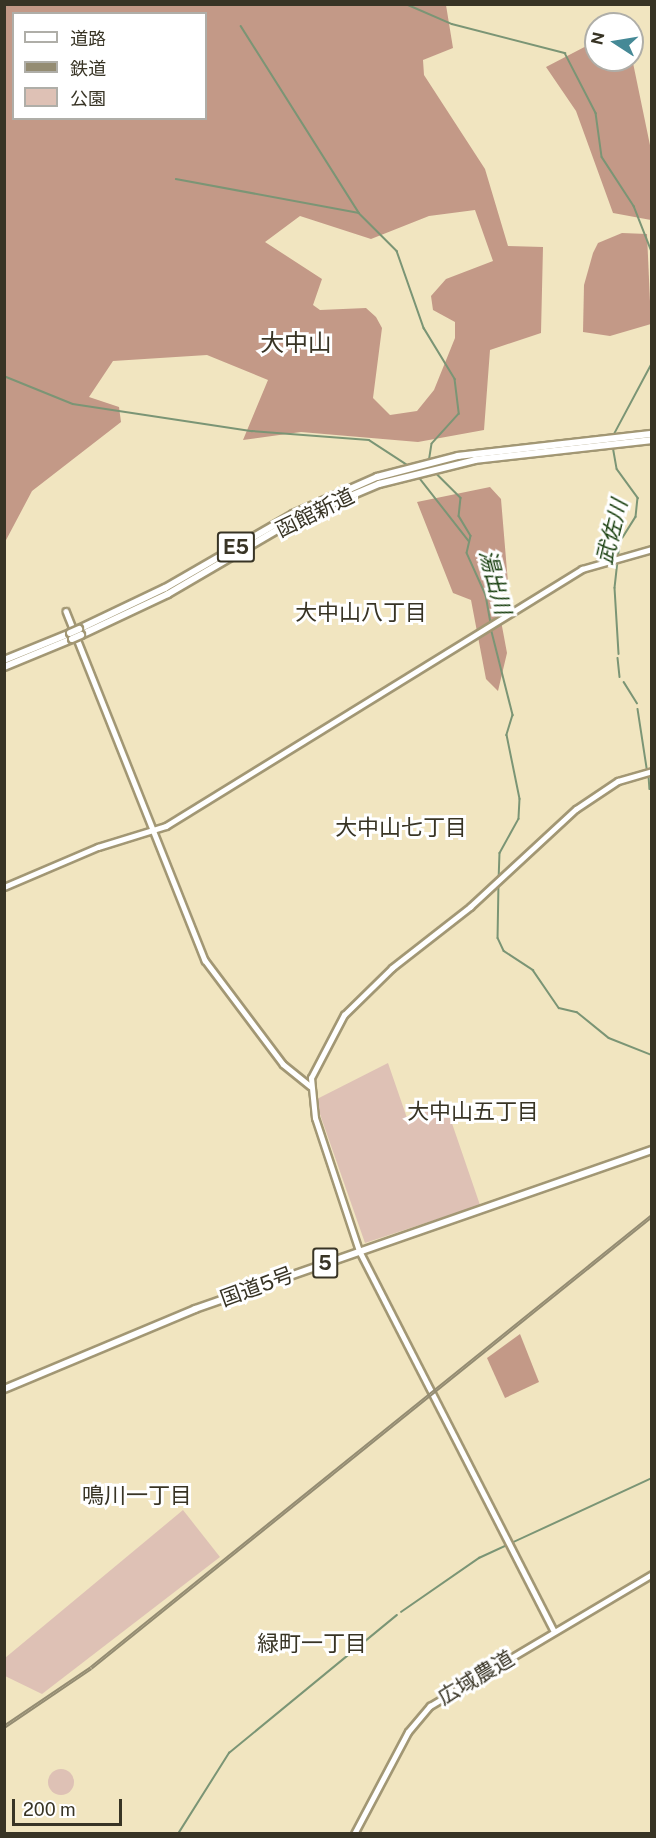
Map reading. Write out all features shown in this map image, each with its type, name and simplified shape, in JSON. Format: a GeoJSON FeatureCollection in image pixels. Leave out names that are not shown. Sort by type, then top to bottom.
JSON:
{"type":"FeatureCollection","features":[{"type":"Feature","properties":{"kind":"highway","name":"函館新道"},"geometry":{"type":"LineString","coordinates":[[619,441],[651,434]]}},
{"type":"Feature","properties":{"kind":"highway","name":"函館新道"},"geometry":{"type":"LineString","coordinates":[[4,667],[168,594],[303,516],[396,475],[458,460],[605,442],[651,440]]}},
{"type":"Feature","properties":{"kind":"highway","name":"函館新道"},"geometry":{"type":"LineString","coordinates":[[4,660],[71,636]]}},
{"type":"Feature","properties":{"kind":"highway","name":"国道5号"},"geometry":{"type":"LineString","coordinates":[[4,1389],[195,1309],[651,1150]]}},
{"type":"Feature","properties":{"kind":"street"},"geometry":{"type":"LineString","coordinates":[[4,887],[98,847],[151,832],[486,632],[582,569],[651,549]]}},
{"type":"Feature","properties":{"kind":"street"},"geometry":{"type":"LineString","coordinates":[[66,611],[151,832],[212,970],[283,1064],[310,1086]]}},
{"type":"Feature","properties":{"kind":"street"},"geometry":{"type":"LineString","coordinates":[[554,1632],[359,1251],[315,1118],[310,1086],[319,1054],[351,1007],[495,886],[594,796],[651,771]]}},
{"type":"Feature","properties":{"kind":"street","name":"広域農道"},"geometry":{"type":"LineString","coordinates":[[354,1833],[418,1717],[651,1574]]}},
{"type":"Feature","properties":{"kind":"green space"},"geometry":{"type":"Polygon","coordinates":[[[388,1063],[407,1118],[445,1103],[480,1205],[365,1243],[315,1100],[388,1063]]]}},
{"type":"Feature","properties":{"kind":"green space"},"geometry":{"type":"Polygon","coordinates":[[[183,1510],[220,1557],[42,1694],[5,1676],[5,1658],[183,1510]]]}},
{"type":"Feature","properties":{"kind":"green space"},"geometry":{"type":"Polygon","coordinates":[[[61,1769],[70,1773],[74,1782],[70,1791],[61,1795],[52,1791],[48,1782],[52,1773],[61,1769]]]}},
{"type":"Feature","properties":{"kind":"shaded area"},"geometry":{"type":"Polygon","coordinates":[[[5,4],[446,5],[453,48],[423,60],[424,75],[485,169],[508,246],[543,247],[541,333],[490,350],[484,430],[418,442],[301,432],[243,440],[268,380],[207,355],[113,361],[89,397],[119,407],[121,422],[32,491],[5,542],[5,4]],[[475,210],[429,216],[371,239],[300,216],[265,242],[322,279],[313,305],[320,310],[366,308],[376,317],[382,328],[373,398],[390,415],[417,411],[434,390],[455,338],[455,322],[433,310],[431,296],[446,279],[493,261],[475,210]]]}},
{"type":"Feature","properties":{"kind":"shaded area"},"geometry":{"type":"Polygon","coordinates":[[[584,47],[584,72],[635,72],[651,150],[651,220],[613,213],[576,111],[546,67],[584,47]]]}},
{"type":"Feature","properties":{"kind":"shaded area"},"geometry":{"type":"Polygon","coordinates":[[[622,233],[647,234],[651,324],[610,336],[583,332],[584,285],[593,253],[598,243],[622,233]]]}},
{"type":"Feature","properties":{"kind":"shaded area"},"geometry":{"type":"Polygon","coordinates":[[[490,487],[501,499],[508,583],[496,594],[507,653],[498,691],[486,679],[471,600],[453,593],[417,502],[490,487]]]}},
{"type":"Feature","properties":{"kind":"shaded area"},"geometry":{"type":"Polygon","coordinates":[[[520,1334],[539,1382],[505,1398],[487,1358],[520,1334]]]}},
{"type":"Feature","properties":{"kind":"waterway","name":"武佐川"},"geometry":{"type":"LineString","coordinates":[[406,4],[452,24],[565,53],[596,113],[602,157],[634,206],[652,252]]}},
{"type":"Feature","properties":{"kind":"waterway"},"geometry":{"type":"LineString","coordinates":[[241,26],[359,213],[397,251],[424,328],[455,379],[459,414],[432,444],[429,462]]}},
{"type":"Feature","properties":{"kind":"waterway"},"geometry":{"type":"LineString","coordinates":[[176,179],[359,213]]}},
{"type":"Feature","properties":{"kind":"waterway","name":"武佐川"},"geometry":{"type":"LineString","coordinates":[[652,307],[652,323]]}},
{"type":"Feature","properties":{"kind":"waterway","name":"武佐川"},"geometry":{"type":"LineString","coordinates":[[613,436],[652,363]]}},
{"type":"Feature","properties":{"kind":"waterway","name":"湯出川"},"geometry":{"type":"LineString","coordinates":[[4,376],[73,404],[252,431],[369,440],[409,466]]}},
{"type":"Feature","properties":{"kind":"waterway","name":"武佐川"},"geometry":{"type":"LineString","coordinates":[[613,446],[617,469],[638,498],[636,517],[620,543],[615,588],[619,654]]}},
{"type":"Feature","properties":{"kind":"waterway","name":"湯出川"},"geometry":{"type":"LineString","coordinates":[[436,473],[461,498],[459,516],[471,536],[467,553],[486,595],[491,623]]}},
{"type":"Feature","properties":{"kind":"waterway","name":"湯出川"},"geometry":{"type":"LineString","coordinates":[[418,476],[469,541]]}},
{"type":"Feature","properties":{"kind":"waterway","name":"湯出川"},"geometry":{"type":"LineString","coordinates":[[491,628],[513,715],[507,735],[520,799],[519,819],[500,853],[499,878]]}},
{"type":"Feature","properties":{"kind":"waterway","name":"武佐川"},"geometry":{"type":"LineString","coordinates":[[618,658],[620,677]]}},
{"type":"Feature","properties":{"kind":"waterway","name":"武佐川"},"geometry":{"type":"LineString","coordinates":[[624,682],[637,703]]}},
{"type":"Feature","properties":{"kind":"waterway","name":"武佐川"},"geometry":{"type":"LineString","coordinates":[[638,709],[647,768]]}},
{"type":"Feature","properties":{"kind":"waterway","name":"武佐川"},"geometry":{"type":"LineString","coordinates":[[649,776],[650,789]]}},
{"type":"Feature","properties":{"kind":"waterway","name":"湯出川"},"geometry":{"type":"LineString","coordinates":[[499,883],[498,938],[504,951],[533,970],[559,1008],[577,1012],[609,1038],[652,1055]]}},
{"type":"Feature","properties":{"kind":"waterway"},"geometry":{"type":"LineString","coordinates":[[401,1612],[479,1558],[652,1478]]}},
{"type":"Feature","properties":{"kind":"waterway"},"geometry":{"type":"LineString","coordinates":[[178,1834],[229,1753],[397,1615]]}},
{"type":"Feature","properties":{"kind":"railway"},"geometry":{"type":"LineString","coordinates":[[4,1727],[91,1668],[652,1216]]}},
{"type":"Feature","properties":{"kind":"district","name":"大中山"},"geometry":{"type":"Point","coordinates":[296,343]}},
{"type":"Feature","properties":{"kind":"district","name":"大中山八丁目"},"geometry":{"type":"Point","coordinates":[361,613]}},
{"type":"Feature","properties":{"kind":"district","name":"大中山七丁目"},"geometry":{"type":"Point","coordinates":[401,828]}},
{"type":"Feature","properties":{"kind":"district","name":"大中山五丁目"},"geometry":{"type":"Point","coordinates":[473,1112]}},
{"type":"Feature","properties":{"kind":"district","name":"鳴川一丁目"},"geometry":{"type":"Point","coordinates":[137,1496]}},
{"type":"Feature","properties":{"kind":"district","name":"緑町一丁目"},"geometry":{"type":"Point","coordinates":[312,1644]}}]}
